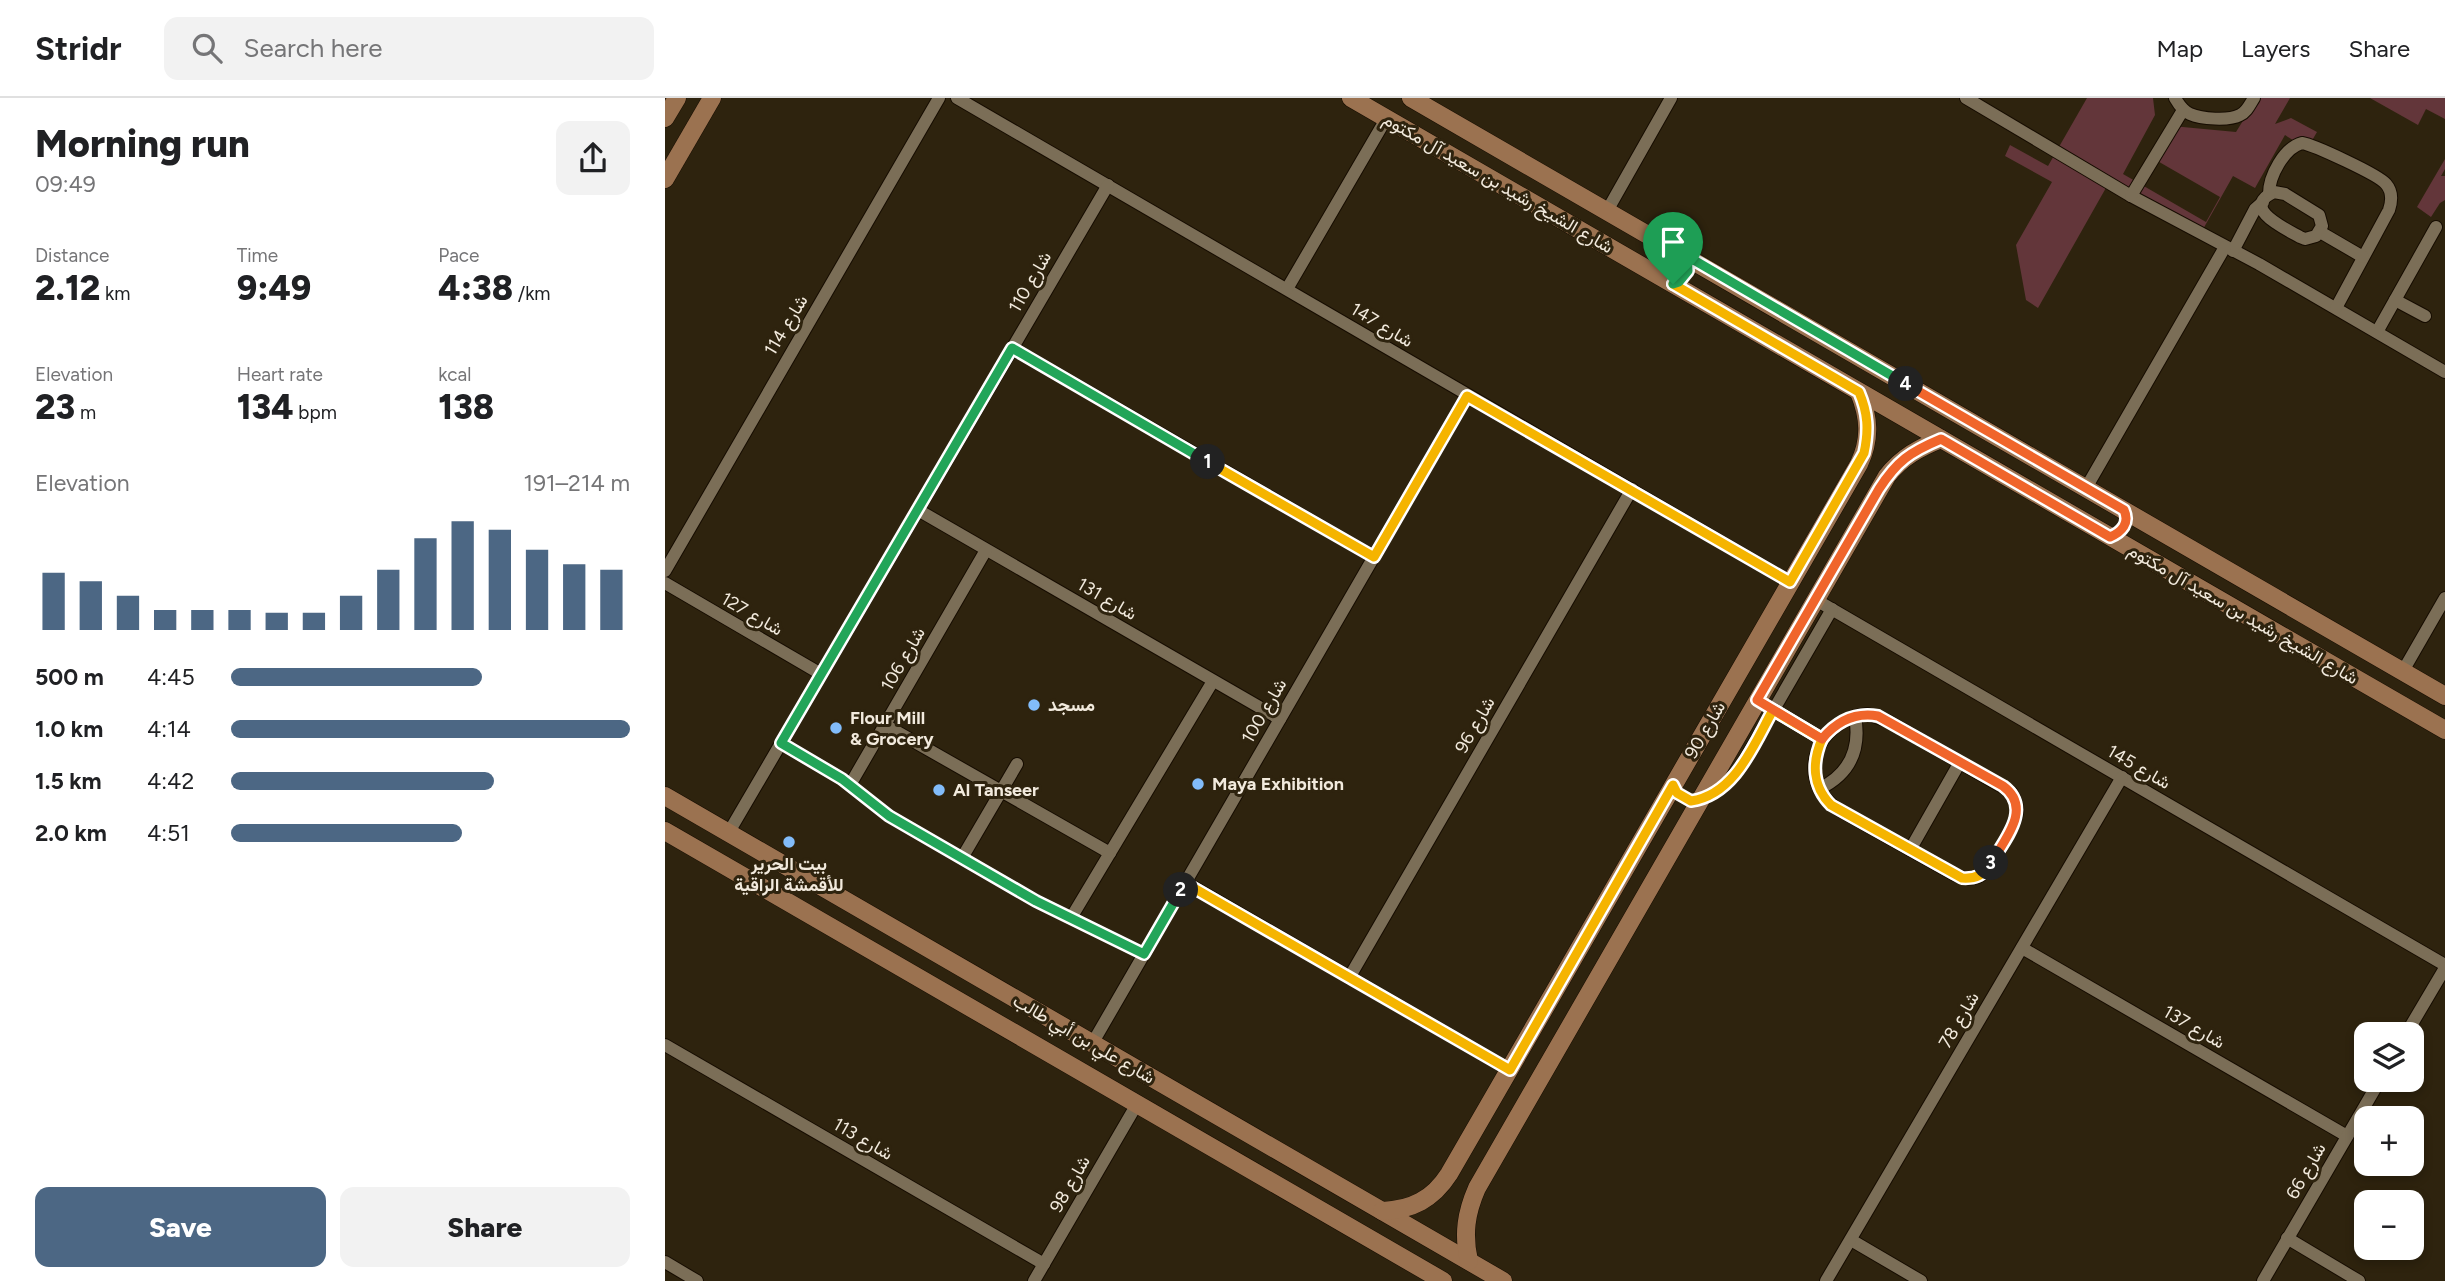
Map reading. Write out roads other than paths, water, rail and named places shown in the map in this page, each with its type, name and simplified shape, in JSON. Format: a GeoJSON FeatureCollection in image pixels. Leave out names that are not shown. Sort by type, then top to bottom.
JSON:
{"type":"FeatureCollection","features":[{"type":"Feature","properties":{"kind":"street"},"geometry":{"type":"LineString","coordinates":[[665,118],[677,98]]}},
{"type":"Feature","properties":{"kind":"street"},"geometry":{"type":"LineString","coordinates":[[665,179],[712,98]]}},
{"type":"Feature","properties":{"kind":"street","name":"شارع 114"},"geometry":{"type":"LineString","coordinates":[[665,571],[939,98]]}},
{"type":"Feature","properties":{"kind":"street","name":"شارع 147"},"geometry":{"type":"LineString","coordinates":[[957,98],[1790,582]]}},
{"type":"Feature","properties":{"kind":"street","name":"شارع الشيخ رشيد بن سعيد آل مكتوم"},"geometry":{"type":"LineString","coordinates":[[1351,98],[2445,730]]}},
{"type":"Feature","properties":{"kind":"street","name":"شارع الشيخ رشيد بن سعيد آل مكتوم"},"geometry":{"type":"LineString","coordinates":[[1411,98],[2445,696]]}},
{"type":"Feature","properties":{"kind":"street"},"geometry":{"type":"LineString","coordinates":[[1607,211],[1671,98]]}},
{"type":"Feature","properties":{"kind":"street"},"geometry":{"type":"LineString","coordinates":[[1966,98],[2131,196],[2336,308],[2445,372]]}},
{"type":"Feature","properties":{"kind":"street"},"geometry":{"type":"LineString","coordinates":[[2175,98],[2183,110],[2197,117],[2236,117],[2246,111],[2254,98]]}},
{"type":"Feature","properties":{"kind":"street"},"geometry":{"type":"LineString","coordinates":[[2131,196],[2183,110]]}},
{"type":"Feature","properties":{"kind":"street"},"geometry":{"type":"LineString","coordinates":[[1287,289],[1386,119]]}},
{"type":"Feature","properties":{"kind":"street"},"geometry":{"type":"LineString","coordinates":[[2320,232],[2311,238],[2300,237],[2266,216],[2262,207],[2272,178],[2288,151],[2302,143],[2383,181],[2389,187],[2392,202],[2336,308]]}},
{"type":"Feature","properties":{"kind":"street","name":"شارع 110"},"geometry":{"type":"LineString","coordinates":[[729,832],[1108,185]]}},
{"type":"Feature","properties":{"kind":"street"},"geometry":{"type":"LineString","coordinates":[[2086,488],[2229,249],[2266,198],[2280,192],[2314,211],[2321,220],[2320,232]]}},
{"type":"Feature","properties":{"kind":"street"},"geometry":{"type":"LineString","coordinates":[[2377,332],[2436,227]]}},
{"type":"Feature","properties":{"kind":"street"},"geometry":{"type":"LineString","coordinates":[[2320,232],[2363,257]]}},
{"type":"Feature","properties":{"kind":"street"},"geometry":{"type":"LineString","coordinates":[[1673,284],[1679,282],[1688,271],[1687,256]]}},
{"type":"Feature","properties":{"kind":"street"},"geometry":{"type":"LineString","coordinates":[[1697,298],[1695,284],[1699,277],[1714,272]]}},
{"type":"Feature","properties":{"kind":"street"},"geometry":{"type":"LineString","coordinates":[[2395,300],[2424,316]]}},
{"type":"Feature","properties":{"kind":"street"},"geometry":{"type":"LineString","coordinates":[[1012,348],[1374,557]]}},
{"type":"Feature","properties":{"kind":"street","name":"شارع 90"},"geometry":{"type":"LineString","coordinates":[[1382,1210],[1406,1208],[1428,1198],[1441,1187],[1510,1070],[1864,453],[1868,428],[1859,392]]}},
{"type":"Feature","properties":{"kind":"street","name":"شارع 100"},"geometry":{"type":"LineString","coordinates":[[1092,1044],[1467,396]]}},
{"type":"Feature","properties":{"kind":"street","name":"شارع 90"},"geometry":{"type":"LineString","coordinates":[[1469,1261],[1465,1231],[1467,1216],[1477,1188],[1699,800],[1879,489],[1898,463],[1910,453],[1941,439]]}},
{"type":"Feature","properties":{"kind":"street","name":"شارع 96"},"geometry":{"type":"LineString","coordinates":[[1349,978],[1632,489]]}},
{"type":"Feature","properties":{"kind":"street","name":"شارع 131"},"geometry":{"type":"LineString","coordinates":[[918,510],[1280,719]]}},
{"type":"Feature","properties":{"kind":"street"},"geometry":{"type":"LineString","coordinates":[[1829,515],[1835,510],[1849,511],[1854,517],[1855,531]]}},
{"type":"Feature","properties":{"kind":"street"},"geometry":{"type":"LineString","coordinates":[[2110,537],[2122,530],[2126,523],[2124,510]]}},
{"type":"Feature","properties":{"kind":"street","name":"شارع 106"},"geometry":{"type":"LineString","coordinates":[[850,785],[986,550]]}},
{"type":"Feature","properties":{"kind":"street","name":"شارع 127"},"geometry":{"type":"LineString","coordinates":[[665,583],[821,674]]}},
{"type":"Feature","properties":{"kind":"street"},"geometry":{"type":"LineString","coordinates":[[2403,671],[2445,597]]}},
{"type":"Feature","properties":{"kind":"street","name":"شارع 145"},"geometry":{"type":"LineString","coordinates":[[1816,600],[2445,967]]}},
{"type":"Feature","properties":{"kind":"street"},"geometry":{"type":"LineString","coordinates":[[1673,785],[1683,798],[1691,801],[1711,795],[1732,778],[1832,609]]}},
{"type":"Feature","properties":{"kind":"street"},"geometry":{"type":"LineString","coordinates":[[1071,918],[1213,681]]}},
{"type":"Feature","properties":{"kind":"street"},"geometry":{"type":"LineString","coordinates":[[1757,700],[1822,739]]}},
{"type":"Feature","properties":{"kind":"street"},"geometry":{"type":"LineString","coordinates":[[1819,789],[1832,782],[1852,760],[1857,746],[1855,716]]}},
{"type":"Feature","properties":{"kind":"street"},"geometry":{"type":"LineString","coordinates":[[1855,716],[1878,716],[2011,792],[2018,811],[2015,820],[1987,869],[1980,876],[1962,878],[1831,805],[1819,789],[1815,764],[1822,739],[1837,724],[1855,716]]}},
{"type":"Feature","properties":{"kind":"street"},"geometry":{"type":"LineString","coordinates":[[885,724],[1110,853]]}},
{"type":"Feature","properties":{"kind":"street"},"geometry":{"type":"LineString","coordinates":[[781,743],[850,785],[879,810],[1048,906],[1144,954]]}},
{"type":"Feature","properties":{"kind":"street"},"geometry":{"type":"LineString","coordinates":[[1910,850],[1960,762]]}},
{"type":"Feature","properties":{"kind":"street"},"geometry":{"type":"LineString","coordinates":[[962,858],[1017,764]]}},
{"type":"Feature","properties":{"kind":"street","name":"شارع 78"},"geometry":{"type":"LineString","coordinates":[[1826,1281],[2122,777]]}},
{"type":"Feature","properties":{"kind":"street","name":"شارع علي بن أبي طالب"},"geometry":{"type":"LineString","coordinates":[[665,796],[1503,1281]]}},
{"type":"Feature","properties":{"kind":"street"},"geometry":{"type":"LineString","coordinates":[[1661,807],[1669,803],[1678,804],[1686,810],[1689,820]]}},
{"type":"Feature","properties":{"kind":"street","name":"شارع علي بن أبي طالب"},"geometry":{"type":"LineString","coordinates":[[665,831],[1443,1281]]}},
{"type":"Feature","properties":{"kind":"street"},"geometry":{"type":"LineString","coordinates":[[1185,883],[1510,1070]]}},
{"type":"Feature","properties":{"kind":"street"},"geometry":{"type":"LineString","coordinates":[[885,958],[897,947],[900,932]]}},
{"type":"Feature","properties":{"kind":"street","name":"شارع 137"},"geometry":{"type":"LineString","coordinates":[[2022,948],[2347,1136]]}},
{"type":"Feature","properties":{"kind":"street"},"geometry":{"type":"LineString","coordinates":[[927,983],[930,967],[944,957]]}},
{"type":"Feature","properties":{"kind":"street"},"geometry":{"type":"LineString","coordinates":[[2413,1022],[2445,967]]}},
{"type":"Feature","properties":{"kind":"street","name":"شارع 113"},"geometry":{"type":"LineString","coordinates":[[665,1045],[1044,1264]]}},
{"type":"Feature","properties":{"kind":"street","name":"شارع 66"},"geometry":{"type":"LineString","coordinates":[[2263,1281],[2373,1092]]}},
{"type":"Feature","properties":{"kind":"street","name":"شارع 98"},"geometry":{"type":"LineString","coordinates":[[1034,1281],[1137,1104]]}},
{"type":"Feature","properties":{"kind":"street"},"geometry":{"type":"LineString","coordinates":[[1475,1130],[1481,1142],[1487,1146],[1501,1146]]}},
{"type":"Feature","properties":{"kind":"street"},"geometry":{"type":"LineString","coordinates":[[2287,1238],[2359,1281]]}},
{"type":"Feature","properties":{"kind":"street"},"geometry":{"type":"LineString","coordinates":[[1850,1240],[1921,1281]]}},
{"type":"Feature","properties":{"kind":"street"},"geometry":{"type":"LineString","coordinates":[[665,1262],[698,1281]]}},
{"type":"Feature","properties":{"kind":"place","name":"مسجد"},"geometry":{"type":"Point","coordinates":[1034,705]}},
{"type":"Feature","properties":{"kind":"place","name":"Flour Mill & Grocery"},"geometry":{"type":"Point","coordinates":[836,728]}},
{"type":"Feature","properties":{"kind":"place","name":"Maya Exhibition"},"geometry":{"type":"Point","coordinates":[1198,784]}},
{"type":"Feature","properties":{"kind":"place","name":"Al Tanseer"},"geometry":{"type":"Point","coordinates":[939,790]}},
{"type":"Feature","properties":{"kind":"place","name":"بيت الحرير للأقمشة الراقية"},"geometry":{"type":"Point","coordinates":[789,842]}}]}
